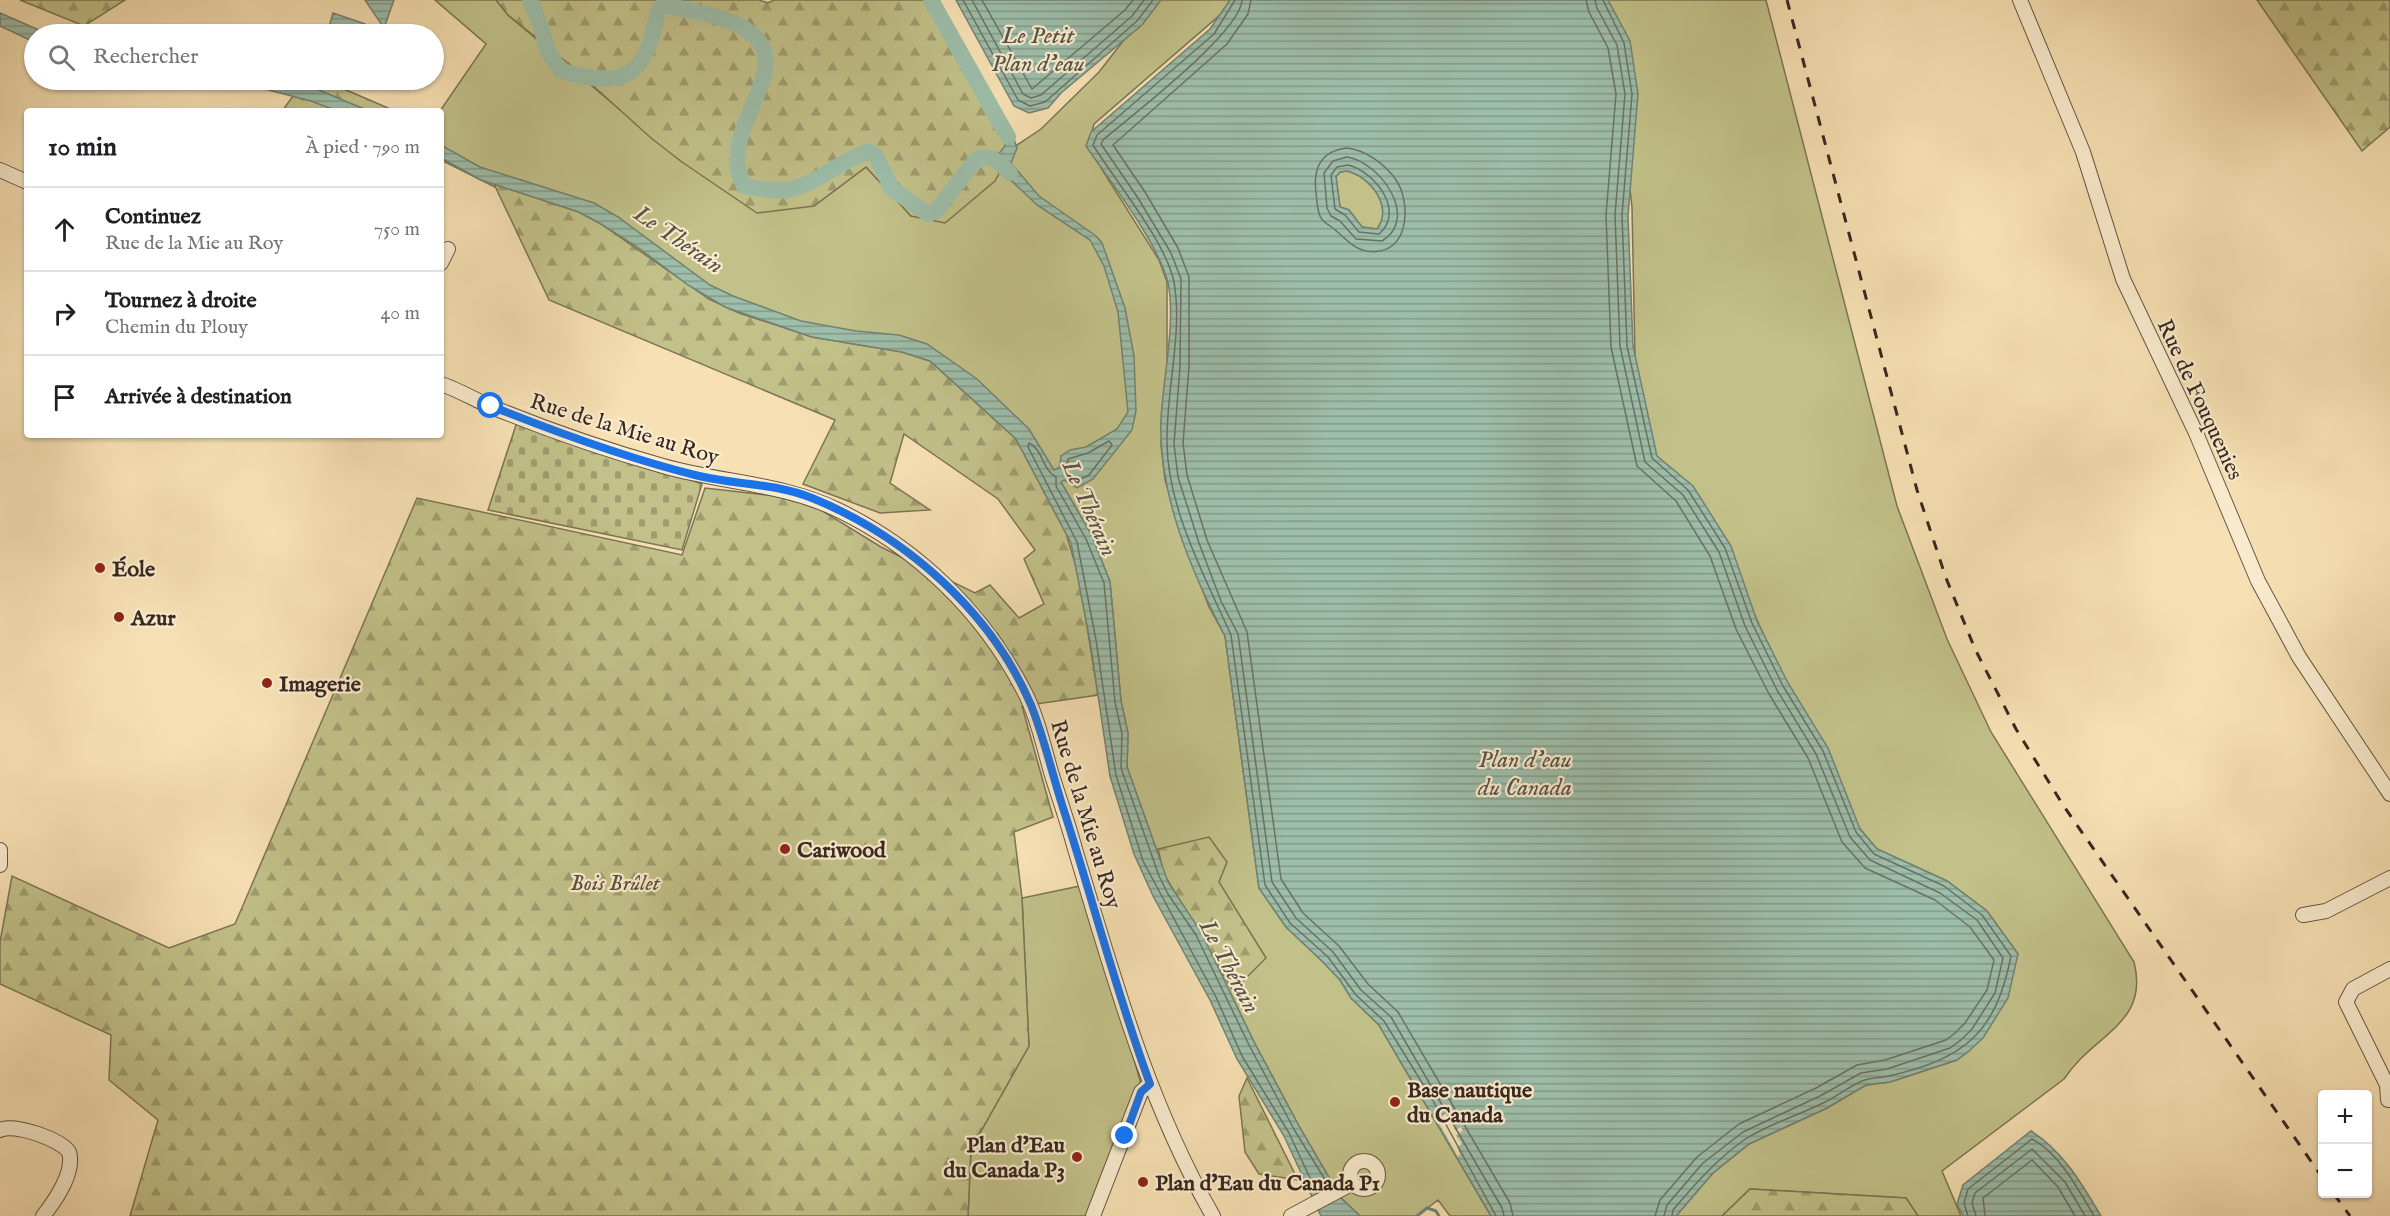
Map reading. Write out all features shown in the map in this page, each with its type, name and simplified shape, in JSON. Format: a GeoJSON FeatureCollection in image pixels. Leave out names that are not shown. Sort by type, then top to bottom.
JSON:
{"type":"FeatureCollection","features":[{"type":"Feature","properties":{"kind":"street","name":"Rue de Fouquenies"},"geometry":{"type":"LineString","coordinates":[[2020,0],[2083,152],[2123,279],[2196,433],[2258,581],[2299,657],[2390,794]]}},
{"type":"Feature","properties":{"kind":"street"},"geometry":{"type":"LineString","coordinates":[[0,170],[24,177]]}},
{"type":"Feature","properties":{"kind":"street"},"geometry":{"type":"LineString","coordinates":[[444,257],[448,249]]}},
{"type":"Feature","properties":{"kind":"street","name":"Rue de la Mie au Roy"},"geometry":{"type":"LineString","coordinates":[[444,385],[500,410],[643,460],[705,478],[778,488],[813,498],[871,528],[909,555],[951,590],[993,639],[1030,704],[1123,1006],[1150,1084],[1190,1174],[1213,1216]]}},
{"type":"Feature","properties":{"kind":"street"},"geometry":{"type":"LineString","coordinates":[[0,850],[0,865]]}},
{"type":"Feature","properties":{"kind":"street"},"geometry":{"type":"LineString","coordinates":[[2303,915],[2326,911],[2390,878]]}},
{"type":"Feature","properties":{"kind":"street"},"geometry":{"type":"LineString","coordinates":[[2388,1100],[2387,1085],[2346,1002],[2353,988],[2390,969]]}},
{"type":"Feature","properties":{"kind":"street"},"geometry":{"type":"LineString","coordinates":[[1093,1216],[1141,1092],[1150,1084]]}},
{"type":"Feature","properties":{"kind":"street"},"geometry":{"type":"LineString","coordinates":[[1134,1113],[1157,1101]]}},
{"type":"Feature","properties":{"kind":"street"},"geometry":{"type":"LineString","coordinates":[[0,1130],[16,1127],[60,1144],[69,1152],[70,1162],[66,1175],[55,1202],[43,1216]]}},
{"type":"Feature","properties":{"kind":"street"},"geometry":{"type":"LineString","coordinates":[[1291,1216],[1347,1186]]}},
{"type":"Feature","properties":{"kind":"green space"},"geometry":{"type":"Polygon","coordinates":[[[20,0],[125,0],[87,24],[79,24],[20,0]]]}},
{"type":"Feature","properties":{"kind":"green space"},"geometry":{"type":"Polygon","coordinates":[[[435,0],[496,0],[508,15],[682,162],[814,206],[866,167],[911,216],[1041,129],[1099,72],[1155,0],[1229,0],[1228,8],[1094,124],[1090,139],[1101,168],[1159,260],[1167,282],[1167,367],[1161,445],[1165,480],[1186,547],[1209,607],[1225,636],[1259,888],[1286,927],[1323,962],[1340,980],[1351,998],[1379,1025],[1491,1216],[1450,1216],[1438,1200],[1417,1216],[1360,1216],[1341,1198],[1254,1042],[1201,932],[1168,882],[1127,767],[1128,733],[1121,701],[1110,582],[1092,536],[1061,482],[1036,477],[1016,439],[930,361],[764,322],[444,162],[444,108],[442,108],[486,44],[435,0]]]}},
{"type":"Feature","properties":{"kind":"green space"},"geometry":{"type":"Polygon","coordinates":[[[496,0],[759,0],[768,3],[774,0],[939,0],[1015,144],[995,181],[945,223],[911,216],[866,167],[814,206],[757,213],[651,138],[569,64],[508,15],[496,0]]]}},
{"type":"Feature","properties":{"kind":"green space"},"geometry":{"type":"Polygon","coordinates":[[[1597,0],[1766,0],[1897,506],[1947,639],[1991,732],[2134,962],[2137,983],[2134,1000],[2127,1014],[2116,1027],[2089,1050],[2064,1079],[1942,1171],[1961,1216],[1918,1216],[1906,1198],[1750,1189],[1722,1216],[1676,1216],[1713,1173],[1749,1144],[1827,1108],[1866,1085],[1890,1082],[1957,1060],[1970,1050],[2018,954],[1987,911],[1947,881],[1877,849],[1856,824],[1787,687],[1721,539],[1655,454],[1636,407],[1632,207],[1614,43],[1597,0]]]}},
{"type":"Feature","properties":{"kind":"green space"},"geometry":{"type":"Polygon","coordinates":[[[2257,0],[2390,0],[2390,127],[2362,151],[2257,0]]]}},
{"type":"Feature","properties":{"kind":"green space"},"geometry":{"type":"Polygon","coordinates":[[[298,90],[346,90],[388,108],[284,108],[298,90]]]}},
{"type":"Feature","properties":{"kind":"green space"},"geometry":{"type":"Polygon","coordinates":[[[1347,171],[1364,179],[1377,194],[1383,211],[1382,220],[1377,229],[1362,227],[1349,210],[1340,207],[1336,177],[1340,172],[1347,171]]]}},
{"type":"Feature","properties":{"kind":"green space","name":"Bois Brûlet"},"geometry":{"type":"Polygon","coordinates":[[[494,184],[579,212],[601,224],[709,299],[739,313],[812,337],[902,352],[930,361],[1016,439],[1066,533],[1079,577],[1098,695],[1022,706],[1053,817],[1014,832],[1022,898],[1029,1046],[971,1149],[968,1216],[130,1216],[158,1120],[109,1080],[111,1035],[0,984],[0,942],[12,876],[169,948],[235,924],[417,498],[682,555],[705,488],[803,499],[881,547],[975,593],[990,585],[1019,618],[1044,604],[1024,559],[1035,550],[998,499],[904,434],[890,483],[930,510],[880,513],[803,484],[835,420],[549,300],[494,184]]]}},
{"type":"Feature","properties":{"kind":"green space"},"geometry":{"type":"Polygon","coordinates":[[[518,419],[702,484],[682,550],[488,510],[518,419]]]}},
{"type":"Feature","properties":{"kind":"green space"},"geometry":{"type":"Polygon","coordinates":[[[1209,837],[1227,862],[1219,882],[1266,958],[1233,991],[1164,874],[1158,849],[1209,837]]]}},
{"type":"Feature","properties":{"kind":"green space"},"geometry":{"type":"Polygon","coordinates":[[[1085,885],[1141,1084],[1094,1216],[968,1216],[971,1149],[1029,1046],[1022,898],[1085,885]]]}},
{"type":"Feature","properties":{"kind":"green space"},"geometry":{"type":"Polygon","coordinates":[[[1247,1078],[1298,1180],[1259,1174],[1245,1152],[1239,1096],[1247,1078]]]}},
{"type":"Feature","properties":{"kind":"green space"},"geometry":{"type":"Polygon","coordinates":[[[1750,1189],[1906,1198],[1918,1216],[1722,1216],[1750,1189]]]}},
{"type":"Feature","properties":{"kind":"water"},"geometry":{"type":"Polygon","coordinates":[[[365,0],[394,0],[385,24],[381,24],[365,0]]]}},
{"type":"Feature","properties":{"kind":"water","name":"Le Petit Plan d'eau"},"geometry":{"type":"Polygon","coordinates":[[[956,0],[1161,0],[1142,25],[1061,93],[1048,108],[1029,113],[1014,106],[956,0]]]}},
{"type":"Feature","properties":{"kind":"water","name":"Plan d'eau du Canada"},"geometry":{"type":"Polygon","coordinates":[[[1230,0],[1608,0],[1630,41],[1638,94],[1628,216],[1633,346],[1657,456],[1693,486],[1731,546],[1757,621],[1788,683],[1828,748],[1860,829],[1877,849],[1947,881],[1987,911],[2018,954],[2008,998],[1983,1038],[1957,1060],[1890,1082],[1866,1085],[1827,1108],[1749,1144],[1713,1173],[1676,1216],[1491,1216],[1379,1025],[1351,998],[1340,980],[1323,962],[1286,927],[1259,888],[1225,636],[1189,559],[1171,503],[1165,475],[1161,447],[1161,419],[1171,315],[1168,283],[1163,267],[1144,231],[1086,146],[1091,132],[1210,29],[1230,0]],[[1347,171],[1340,172],[1336,177],[1340,207],[1349,210],[1362,227],[1377,229],[1382,220],[1381,202],[1371,186],[1356,174],[1347,171]]]}},
{"type":"Feature","properties":{"kind":"water"},"geometry":{"type":"Polygon","coordinates":[[[0,13],[25,24],[24,37],[0,26],[0,13]]]}},
{"type":"Feature","properties":{"kind":"water"},"geometry":{"type":"Polygon","coordinates":[[[333,13],[365,24],[330,24],[333,13]]]}},
{"type":"Feature","properties":{"kind":"water"},"geometry":{"type":"Polygon","coordinates":[[[269,90],[319,90],[362,108],[329,108],[269,90]]]}},
{"type":"Feature","properties":{"kind":"water"},"geometry":{"type":"Polygon","coordinates":[[[1001,117],[1012,133],[1017,148],[1011,163],[1039,196],[1096,236],[1102,243],[1125,308],[1134,356],[1136,411],[1132,430],[1093,479],[1077,488],[1064,480],[1061,482],[1092,536],[1110,582],[1121,701],[1128,733],[1127,767],[1168,882],[1201,932],[1254,1042],[1300,1128],[1341,1198],[1360,1216],[1321,1216],[1284,1136],[1237,1059],[1210,1000],[1153,896],[1134,854],[1110,776],[1090,641],[1071,543],[1016,439],[930,361],[902,352],[812,337],[725,307],[688,285],[636,246],[579,212],[481,180],[444,160],[444,147],[480,167],[594,203],[618,217],[710,285],[733,296],[801,321],[856,331],[899,335],[927,344],[977,379],[1029,429],[1054,470],[1060,467],[1061,456],[1070,450],[1086,447],[1117,429],[1128,412],[1118,312],[1104,266],[1090,240],[1037,205],[992,162],[1005,146],[1005,138],[995,120],[1001,117]]]}},
{"type":"Feature","properties":{"kind":"water"},"geometry":{"type":"Polygon","coordinates":[[[2031,1131],[2062,1158],[2079,1180],[2101,1216],[1963,1216],[1957,1204],[1963,1185],[2031,1131]]]}},
{"type":"Feature","properties":{"kind":"pier"},"geometry":{"type":"Polygon","coordinates":[[[1437,1112],[1441,1117],[1448,1112],[1455,1130],[1461,1127],[1463,1131],[1456,1135],[1462,1144],[1457,1147],[1460,1154],[1458,1157],[1434,1114],[1437,1112]]]}},
{"type":"Feature","properties":{"kind":"waterway"},"geometry":{"type":"LineString","coordinates":[[530,0],[541,26],[547,50],[561,71],[584,77],[603,79],[618,77],[630,72],[640,63],[647,49],[659,8],[667,5],[726,20],[756,38],[765,55],[764,74],[740,140],[737,163],[744,186],[766,190],[787,190],[798,187],[869,151],[876,156],[892,189],[928,214],[936,211],[975,161],[990,158],[1010,173]]}},
{"type":"Feature","properties":{"kind":"waterway"},"geometry":{"type":"LineString","coordinates":[[931,0],[1008,137]]}},
{"type":"Feature","properties":{"kind":"waterway"},"geometry":{"type":"LineString","coordinates":[[1417,1216],[1427,1208],[1436,1211],[1439,1216]]}},
{"type":"Feature","properties":{"kind":"railway"},"geometry":{"type":"LineString","coordinates":[[1787,0],[1917,490],[1946,578],[1975,649],[2016,729],[2063,805],[2318,1171]]}},
{"type":"Feature","properties":{"kind":"railway"},"geometry":{"type":"LineString","coordinates":[[2337,1198],[2350,1216]]}},
{"type":"Feature","properties":{"kind":"place","name":"Éole"},"geometry":{"type":"Point","coordinates":[100,568]}},
{"type":"Feature","properties":{"kind":"place","name":"Azur"},"geometry":{"type":"Point","coordinates":[119,617]}},
{"type":"Feature","properties":{"kind":"place","name":"Imagerie"},"geometry":{"type":"Point","coordinates":[267,683]}},
{"type":"Feature","properties":{"kind":"place","name":"Cariwood"},"geometry":{"type":"Point","coordinates":[785,849]}},
{"type":"Feature","properties":{"kind":"place","name":"Base nautique du Canada"},"geometry":{"type":"Point","coordinates":[1395,1102]}},
{"type":"Feature","properties":{"kind":"place","name":"Plan d'Eau du Canada P3"},"geometry":{"type":"Point","coordinates":[1077,1157]}},
{"type":"Feature","properties":{"kind":"place","name":"Plan d'Eau du Canada P1"},"geometry":{"type":"Point","coordinates":[1143,1182]}},
{"type":"Feature","properties":{"kind":"route"},"geometry":{"type":"LineString","coordinates":[[491,406],[643,460],[684,472],[705,478],[759,484],[813,498],[861,522],[891,542],[932,572],[975,615],[1008,663],[1034,713],[1133,1038],[1150,1084],[1141,1092],[1125,1136]]}},
{"type":"Feature","properties":{"kind":"water label","name":"Le Thérain"},"geometry":{"type":"Point","coordinates":[679,239]}},
{"type":"Feature","properties":{"kind":"water label","name":"Le Thérain"},"geometry":{"type":"Point","coordinates":[1090,508]}},
{"type":"Feature","properties":{"kind":"water label","name":"Le Thérain"},"geometry":{"type":"Point","coordinates":[1230,966]}}]}
